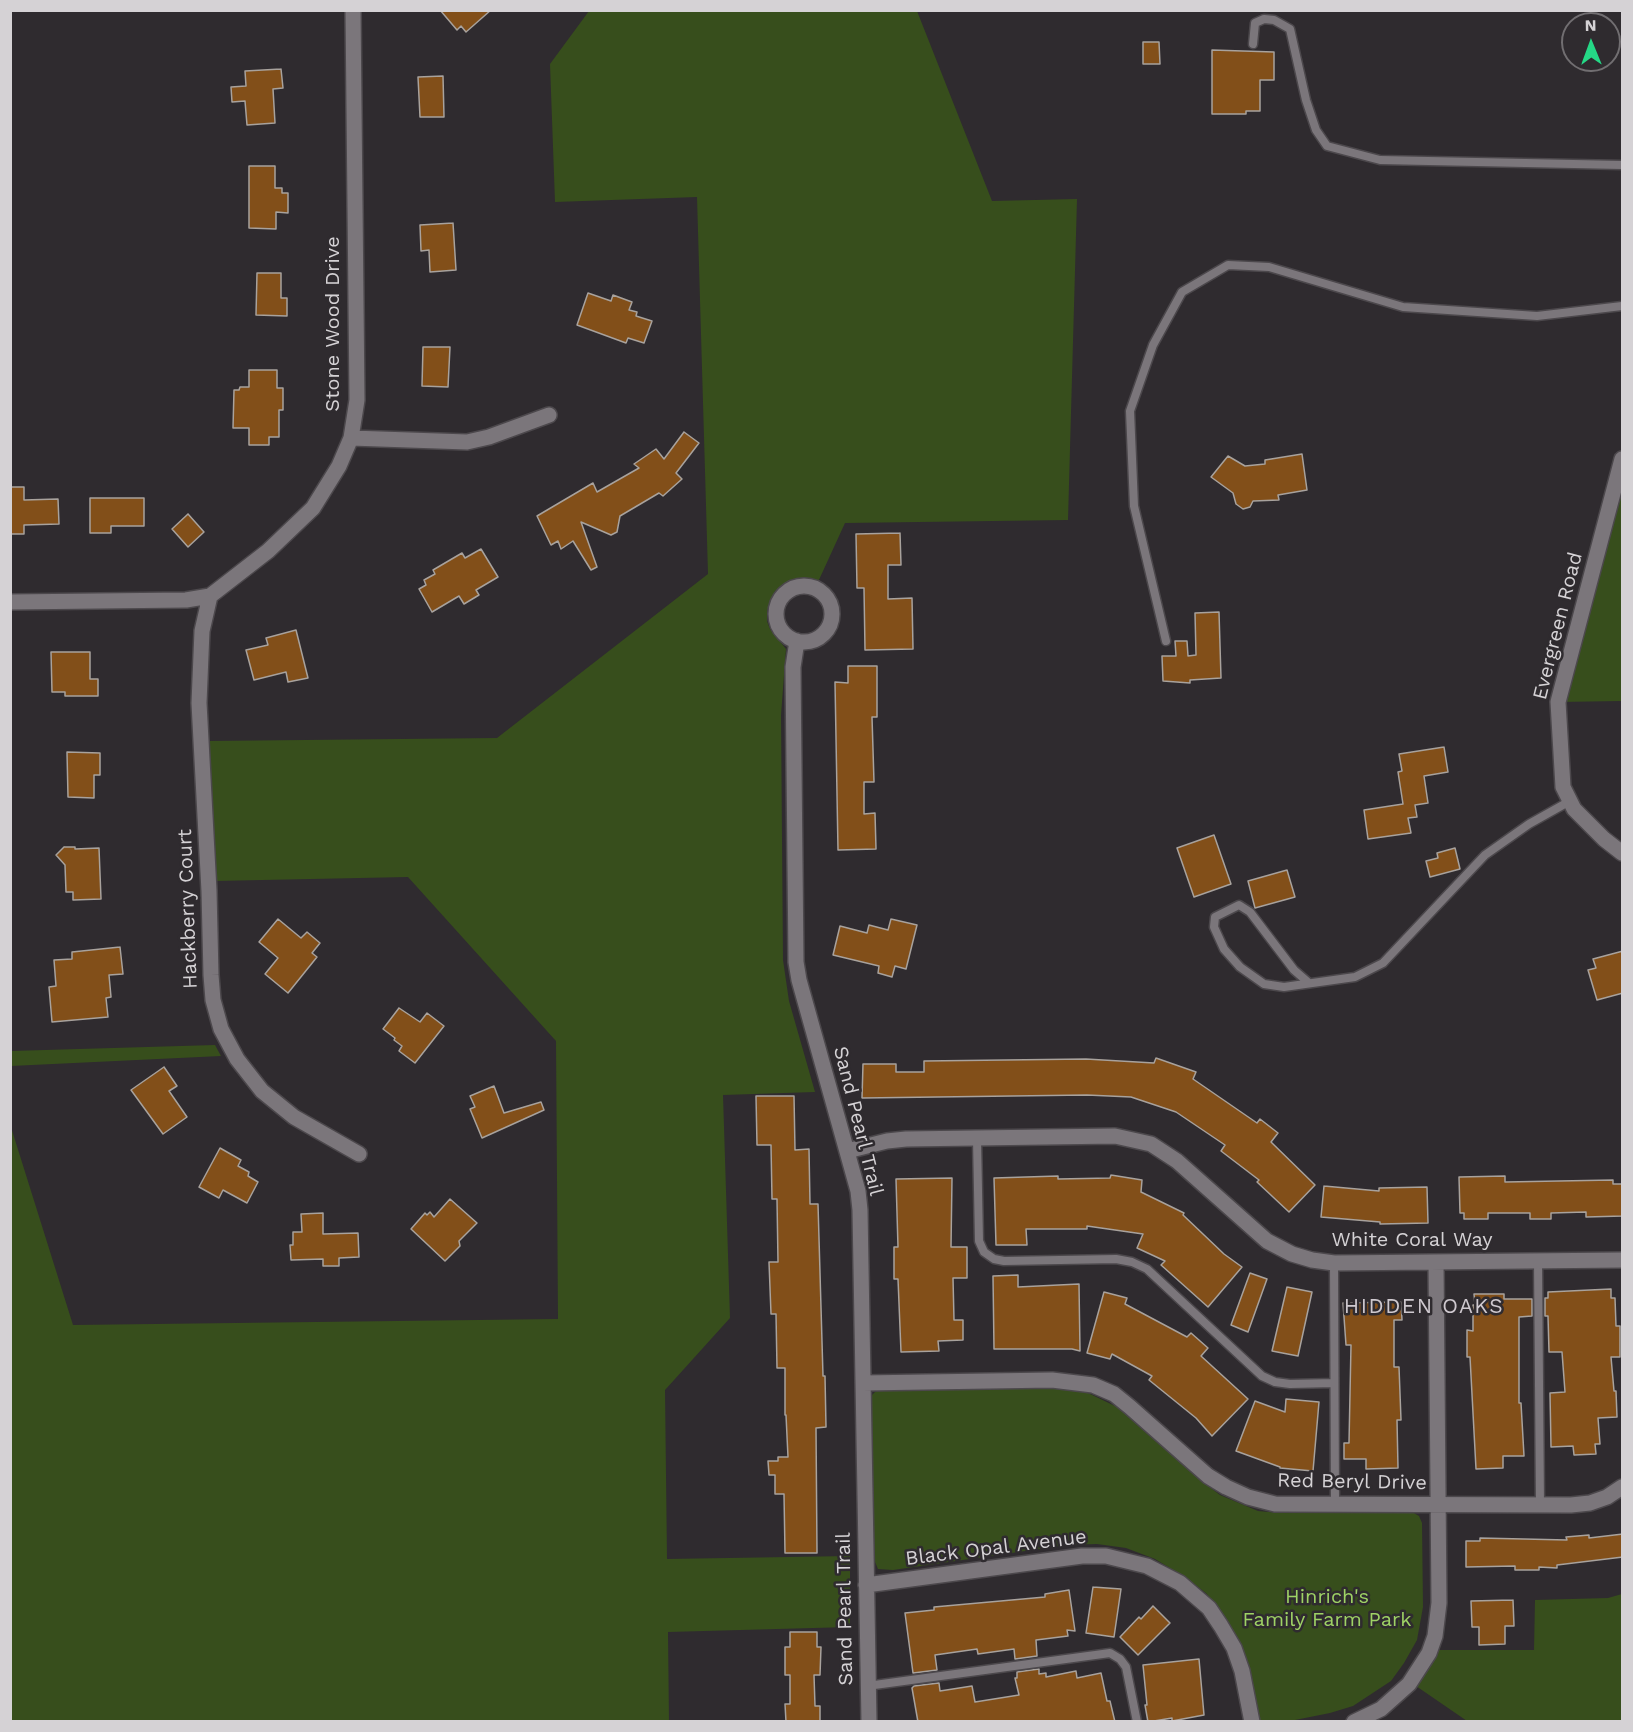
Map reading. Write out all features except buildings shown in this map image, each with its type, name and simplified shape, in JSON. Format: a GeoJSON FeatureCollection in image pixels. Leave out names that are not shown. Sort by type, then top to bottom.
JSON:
{"type":"FeatureCollection","features":[{"type":"Feature","properties":{"kind":"street","name":"Stone Wood Drive"},"geometry":{"type":"LineString","coordinates":[[210,596],[268,551],[313,508],[339,466],[351,438],[357,400],[353,10]]}},
{"type":"Feature","properties":{"kind":"street"},"geometry":{"type":"LineString","coordinates":[[351,438],[467,442],[489,437],[549,415]]}},
{"type":"Feature","properties":{"kind":"street","name":"Evergreen Road"},"geometry":{"type":"LineString","coordinates":[[1623,459],[1558,702],[1563,787],[1574,809],[1604,839],[1623,853]]}},
{"type":"Feature","properties":{"kind":"street"},"geometry":{"type":"LineString","coordinates":[[10,602],[186,600],[210,596]]}},
{"type":"Feature","properties":{"kind":"street","name":"Hackberry Court"},"geometry":{"type":"LineString","coordinates":[[210,596],[202,631],[199,703],[209,880],[211,975],[213,1000],[220,1029],[237,1059],[262,1091],[294,1117],[359,1154]]}},
{"type":"Feature","properties":{"kind":"street","name":"Sand Pearl Trail"},"geometry":{"type":"LineString","coordinates":[[797,641],[793,667],[796,962],[799,980],[858,1191],[860,1210],[869,1722]]}},
{"type":"Feature","properties":{"kind":"street","name":"White Coral Way"},"geometry":{"type":"LineString","coordinates":[[847,1151],[887,1141],[1115,1136],[1151,1144],[1177,1161],[1267,1240],[1292,1254],[1312,1260],[1334,1263],[1623,1260]]}},
{"type":"Feature","properties":{"kind":"street"},"geometry":{"type":"LineString","coordinates":[[1353,1722],[1381,1709],[1408,1684],[1429,1653],[1435,1636],[1439,1603],[1436,1262]]}},
{"type":"Feature","properties":{"kind":"street","name":"Red Beryl Drive"},"geometry":{"type":"LineString","coordinates":[[863,1383],[1052,1380],[1093,1386],[1114,1394],[1122,1400],[1201,1470],[1226,1488],[1275,1504],[1540,1505],[1590,1503],[1607,1497],[1623,1487]]}},
{"type":"Feature","properties":{"kind":"street","name":"Black Opal Avenue"},"geometry":{"type":"LineString","coordinates":[[866,1585],[1082,1556],[1106,1556],[1147,1566],[1165,1574],[1186,1588],[1209,1608],[1234,1648],[1242,1671],[1252,1722]]}},
{"type":"Feature","properties":{"kind":"lane"},"geometry":{"type":"LineString","coordinates":[[1253,44],[1255,22],[1264,19],[1274,20],[1290,29],[1306,100],[1316,130],[1327,146],[1380,160],[1623,165]]}},
{"type":"Feature","properties":{"kind":"lane"},"geometry":{"type":"LineString","coordinates":[[1166,641],[1134,506],[1130,411],[1153,345],[1182,292],[1228,265],[1269,267],[1403,307],[1537,316],[1623,306]]}},
{"type":"Feature","properties":{"kind":"lane"},"geometry":{"type":"LineString","coordinates":[[1309,983],[1294,970],[1250,912],[1239,905],[1215,917],[1214,927],[1224,949],[1240,967],[1264,984],[1284,987],[1355,977],[1383,963],[1485,855],[1529,824],[1570,801]]}},
{"type":"Feature","properties":{"kind":"lane"},"geometry":{"type":"LineString","coordinates":[[977,1138],[979,1241],[984,1252],[994,1259],[1004,1261],[1116,1259],[1132,1262],[1147,1269],[1262,1376],[1275,1382],[1290,1384],[1334,1383]]}},
{"type":"Feature","properties":{"kind":"lane"},"geometry":{"type":"LineString","coordinates":[[1538,1261],[1540,1505]]}},
{"type":"Feature","properties":{"kind":"lane"},"geometry":{"type":"LineString","coordinates":[[1334,1263],[1335,1505]]}},
{"type":"Feature","properties":{"kind":"lane"},"geometry":{"type":"LineString","coordinates":[[867,1686],[1110,1653],[1120,1659],[1126,1667],[1137,1722]]}},
{"type":"Feature","properties":{"kind":"green space"},"geometry":{"type":"Polygon","coordinates":[[[589,11],[917,11],[992,201],[1077,199],[1068,520],[845,523],[818,582],[794,580],[785,584],[775,591],[767,611],[770,629],[786,649],[781,715],[783,960],[789,1001],[815,1092],[723,1095],[730,1318],[665,1390],[667,1559],[850,1556],[850,1627],[668,1632],[669,1721],[11,1721],[10,1124],[73,1325],[558,1319],[556,1041],[408,877],[214,881],[208,741],[497,738],[708,574],[697,197],[555,202],[550,64],[589,11]]]}},
{"type":"Feature","properties":{"kind":"green space"},"geometry":{"type":"Polygon","coordinates":[[[1622,459],[1622,701],[1558,702],[1622,459]]]}},
{"type":"Feature","properties":{"kind":"green space"},"geometry":{"type":"Polygon","coordinates":[[[215,1045],[221,1056],[11,1066],[11,1051],[215,1045]]]}},
{"type":"Feature","properties":{"kind":"green space","name":"Hinrich's Family Farm Park"},"geometry":{"type":"Polygon","coordinates":[[[889,1389],[1057,1389],[1086,1392],[1117,1407],[1220,1495],[1258,1511],[1280,1513],[1412,1512],[1419,1516],[1422,1523],[1423,1607],[1417,1640],[1391,1681],[1353,1706],[1290,1721],[1260,1721],[1257,1717],[1245,1657],[1225,1617],[1206,1593],[1155,1559],[1126,1548],[1097,1544],[1067,1545],[893,1570],[878,1569],[873,1557],[870,1403],[871,1396],[875,1392],[889,1389]]]}},
{"type":"Feature","properties":{"kind":"green space"},"geometry":{"type":"Polygon","coordinates":[[[1622,1594],[1622,1721],[1467,1721],[1416,1686],[1437,1650],[1534,1650],[1535,1600],[1608,1598],[1622,1594]]]}},
{"type":"Feature","properties":{"kind":"district","name":"HIDDEN OAKS"},"geometry":{"type":"Point","coordinates":[1424,1307]}}]}
